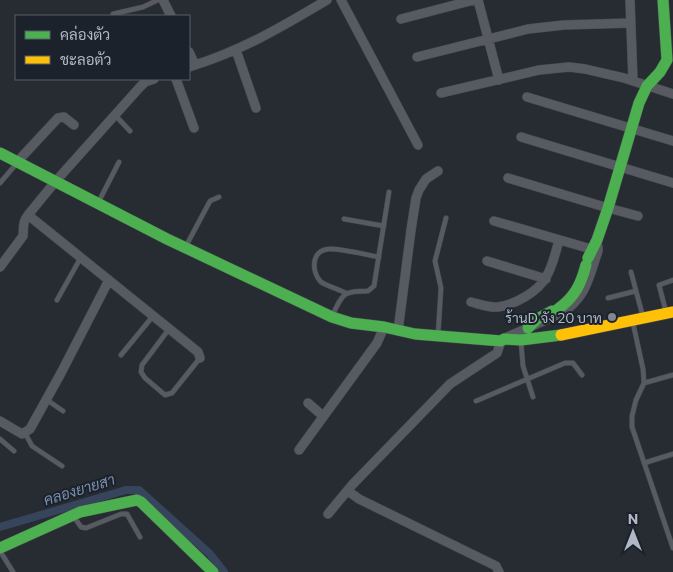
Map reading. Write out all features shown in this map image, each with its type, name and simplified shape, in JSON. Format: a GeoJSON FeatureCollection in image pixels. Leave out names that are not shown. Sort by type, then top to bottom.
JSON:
{"type":"FeatureCollection","features":[{"type":"Feature","properties":{"kind":"street"},"geometry":{"type":"LineString","coordinates":[[163,0],[170,15]]}},
{"type":"Feature","properties":{"kind":"street"},"geometry":{"type":"LineString","coordinates":[[192,66],[236,50],[268,35],[327,0]]}},
{"type":"Feature","properties":{"kind":"street"},"geometry":{"type":"LineString","coordinates":[[342,0],[418,145]]}},
{"type":"Feature","properties":{"kind":"street"},"geometry":{"type":"LineString","coordinates":[[401,18],[474,0]]}},
{"type":"Feature","properties":{"kind":"street"},"geometry":{"type":"LineString","coordinates":[[478,0],[499,80]]}},
{"type":"Feature","properties":{"kind":"street"},"geometry":{"type":"LineString","coordinates":[[630,0],[633,81]]}},
{"type":"Feature","properties":{"kind":"street"},"geometry":{"type":"LineString","coordinates":[[328,514],[450,384],[497,353],[502,340],[528,328],[537,318],[556,312],[581,292],[639,103],[647,86],[670,60],[669,19],[663,0]]}},
{"type":"Feature","properties":{"kind":"street"},"geometry":{"type":"LineString","coordinates":[[417,57],[544,26],[631,23]]}},
{"type":"Feature","properties":{"kind":"street"},"geometry":{"type":"LineString","coordinates":[[236,50],[256,108]]}},
{"type":"Feature","properties":{"kind":"street"},"geometry":{"type":"LineString","coordinates":[[441,94],[539,70],[569,67],[603,72],[673,94]]}},
{"type":"Feature","properties":{"kind":"street"},"geometry":{"type":"LineString","coordinates":[[0,267],[23,236],[23,221],[55,182],[147,80]]}},
{"type":"Feature","properties":{"kind":"street"},"geometry":{"type":"LineString","coordinates":[[176,80],[194,128]]}},
{"type":"Feature","properties":{"kind":"street"},"geometry":{"type":"LineString","coordinates":[[528,97],[630,130],[673,141]]}},
{"type":"Feature","properties":{"kind":"street"},"geometry":{"type":"LineString","coordinates":[[17,162],[58,118],[64,117],[74,125]]}},
{"type":"Feature","properties":{"kind":"street"},"geometry":{"type":"LineString","coordinates":[[521,137],[673,183]]}},
{"type":"Feature","properties":{"kind":"street"},"geometry":{"type":"LineString","coordinates":[[0,153],[186,247],[332,317],[351,323],[438,336],[521,340],[573,334],[670,313]]}},
{"type":"Feature","properties":{"kind":"street"},"geometry":{"type":"LineString","coordinates":[[398,331],[410,230],[416,198],[426,179],[438,171]]}},
{"type":"Feature","properties":{"kind":"street"},"geometry":{"type":"LineString","coordinates":[[508,178],[638,216]]}},
{"type":"Feature","properties":{"kind":"street"},"geometry":{"type":"LineString","coordinates":[[28,215],[80,259],[198,352],[200,358]]}},
{"type":"Feature","properties":{"kind":"street"},"geometry":{"type":"LineString","coordinates":[[494,221],[559,240],[592,253]]}},
{"type":"Feature","properties":{"kind":"street"},"geometry":{"type":"LineString","coordinates":[[471,302],[491,307],[507,304],[535,290],[546,279],[559,240]]}},
{"type":"Feature","properties":{"kind":"street"},"geometry":{"type":"LineString","coordinates":[[581,292],[592,253]]}},
{"type":"Feature","properties":{"kind":"street"},"geometry":{"type":"LineString","coordinates":[[487,261],[546,279]]}},
{"type":"Feature","properties":{"kind":"street"},"geometry":{"type":"LineString","coordinates":[[0,421],[19,432],[25,433],[30,429],[109,280]]}},
{"type":"Feature","properties":{"kind":"street"},"geometry":{"type":"LineString","coordinates":[[299,450],[377,344],[384,327]]}},
{"type":"Feature","properties":{"kind":"street"},"geometry":{"type":"LineString","coordinates":[[308,404],[323,416]]}},
{"type":"Feature","properties":{"kind":"street"},"geometry":{"type":"LineString","coordinates":[[348,491],[359,499],[496,566],[499,572]]}},
{"type":"Feature","properties":{"kind":"street"},"geometry":{"type":"LineString","coordinates":[[0,550],[73,515],[92,509],[137,500],[213,572]]}},
{"type":"Feature","properties":{"kind":"lane"},"geometry":{"type":"LineString","coordinates":[[113,14],[158,0]]}},
{"type":"Feature","properties":{"kind":"lane"},"geometry":{"type":"LineString","coordinates":[[115,115],[130,131]]}},
{"type":"Feature","properties":{"kind":"lane"},"geometry":{"type":"LineString","coordinates":[[0,183],[17,162]]}},
{"type":"Feature","properties":{"kind":"lane"},"geometry":{"type":"LineString","coordinates":[[98,204],[119,162]]}},
{"type":"Feature","properties":{"kind":"lane"},"geometry":{"type":"LineString","coordinates":[[332,317],[346,293],[352,291],[368,292],[374,286],[389,192]]}},
{"type":"Feature","properties":{"kind":"lane"},"geometry":{"type":"LineString","coordinates":[[186,247],[210,201],[218,197]]}},
{"type":"Feature","properties":{"kind":"lane"},"geometry":{"type":"LineString","coordinates":[[438,336],[441,288],[435,260],[446,218]]}},
{"type":"Feature","properties":{"kind":"lane"},"geometry":{"type":"LineString","coordinates":[[344,219],[384,226]]}},
{"type":"Feature","properties":{"kind":"lane"},"geometry":{"type":"LineString","coordinates":[[346,293],[333,286],[323,284],[320,280],[314,266],[315,258],[320,251],[329,249],[379,256]]}},
{"type":"Feature","properties":{"kind":"lane"},"geometry":{"type":"LineString","coordinates":[[57,300],[80,259]]}},
{"type":"Feature","properties":{"kind":"lane"},"geometry":{"type":"LineString","coordinates":[[631,272],[636,291],[644,383],[636,400],[632,422],[673,548]]}},
{"type":"Feature","properties":{"kind":"lane"},"geometry":{"type":"LineString","coordinates":[[670,313],[659,285],[673,280]]}},
{"type":"Feature","properties":{"kind":"lane"},"geometry":{"type":"LineString","coordinates":[[608,298],[636,291]]}},
{"type":"Feature","properties":{"kind":"lane"},"geometry":{"type":"LineString","coordinates":[[121,354],[153,316]]}},
{"type":"Feature","properties":{"kind":"lane"},"geometry":{"type":"LineString","coordinates":[[169,329],[142,364],[141,372],[145,378],[164,395],[168,395],[172,393],[200,358]]}},
{"type":"Feature","properties":{"kind":"lane"},"geometry":{"type":"LineString","coordinates":[[521,340],[523,366],[533,397]]}},
{"type":"Feature","properties":{"kind":"lane"},"geometry":{"type":"LineString","coordinates":[[476,401],[570,362],[576,365],[582,375]]}},
{"type":"Feature","properties":{"kind":"lane"},"geometry":{"type":"LineString","coordinates":[[644,383],[673,375]]}},
{"type":"Feature","properties":{"kind":"lane"},"geometry":{"type":"LineString","coordinates":[[667,376],[673,381]]}},
{"type":"Feature","properties":{"kind":"lane"},"geometry":{"type":"LineString","coordinates":[[46,400],[63,411]]}},
{"type":"Feature","properties":{"kind":"lane"},"geometry":{"type":"LineString","coordinates":[[25,433],[32,446],[62,466]]}},
{"type":"Feature","properties":{"kind":"lane"},"geometry":{"type":"LineString","coordinates":[[0,439],[14,451]]}},
{"type":"Feature","properties":{"kind":"lane"},"geometry":{"type":"LineString","coordinates":[[644,463],[673,454]]}},
{"type":"Feature","properties":{"kind":"lane"},"geometry":{"type":"LineString","coordinates":[[73,515],[81,527],[86,528],[121,514],[127,514],[140,537]]}},
{"type":"Feature","properties":{"kind":"lane"},"geometry":{"type":"LineString","coordinates":[[0,550],[13,572]]}},
{"type":"Feature","properties":{"kind":"waterway","name":"คลองยายสา"},"geometry":{"type":"LineString","coordinates":[[0,527],[126,490],[139,490],[210,554],[224,572]]}},
{"type":"Feature","properties":{"kind":"traffic: fast"},"geometry":{"type":"LineString","coordinates":[[588,258],[597,240],[608,208],[639,103],[647,86],[660,72],[667,60],[663,0]]}},
{"type":"Feature","properties":{"kind":"traffic: fast"},"geometry":{"type":"LineString","coordinates":[[0,153],[167,239],[332,317],[351,323],[384,327],[415,334],[501,341],[504,339],[521,340],[561,335]]}},
{"type":"Feature","properties":{"kind":"traffic: fast"},"geometry":{"type":"LineString","coordinates":[[558,309],[569,300],[576,290],[586,265]]}},
{"type":"Feature","properties":{"kind":"traffic: fast"},"geometry":{"type":"LineString","coordinates":[[528,328],[537,319],[552,311]]}},
{"type":"Feature","properties":{"kind":"traffic: fast"},"geometry":{"type":"LineString","coordinates":[[0,548],[80,512],[137,500],[213,572]]}},
{"type":"Feature","properties":{"kind":"traffic: slow"},"geometry":{"type":"LineString","coordinates":[[561,335],[673,312]]}},
{"type":"Feature","properties":{"kind":"place","name":"ร้านD จัง 20 บาท"},"geometry":{"type":"Point","coordinates":[612,317]}}]}
